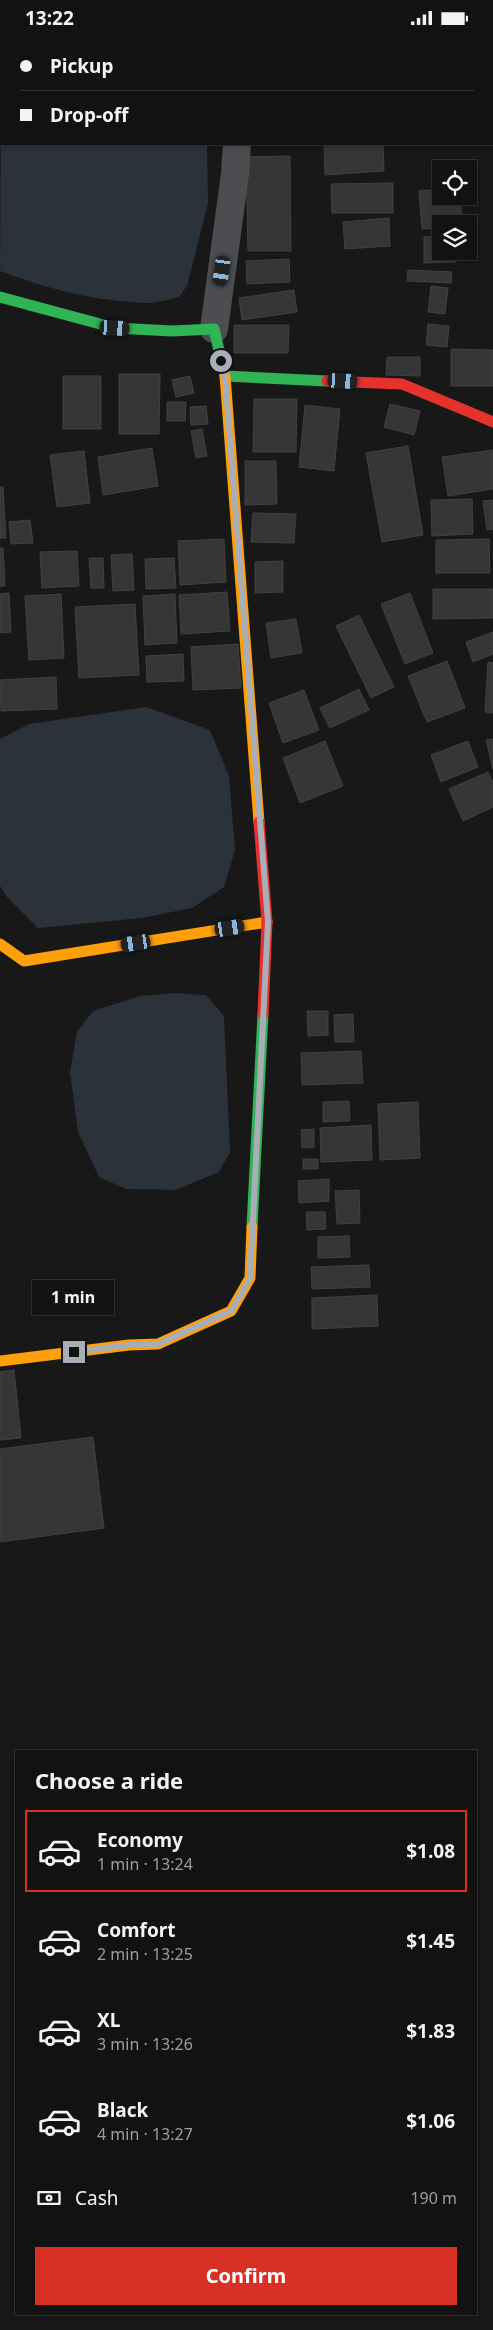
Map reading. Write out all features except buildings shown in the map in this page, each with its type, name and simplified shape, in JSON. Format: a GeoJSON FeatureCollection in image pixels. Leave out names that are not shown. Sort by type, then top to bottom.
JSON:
{"type":"FeatureCollection","features":[{"type":"Feature","properties":{"kind":"street"},"geometry":{"type":"LineString","coordinates":[[0,1361],[129,1345],[158,1344],[231,1311],[250,1278],[268,922],[225,376],[214,329],[235,174],[237,145]]}},
{"type":"Feature","properties":{"kind":"street"},"geometry":{"type":"LineString","coordinates":[[0,297],[115,328],[172,331],[214,329]]}},
{"type":"Feature","properties":{"kind":"street"},"geometry":{"type":"LineString","coordinates":[[225,376],[402,384],[493,422]]}},
{"type":"Feature","properties":{"kind":"street"},"geometry":{"type":"LineString","coordinates":[[0,944],[24,961],[268,922]]}},
{"type":"Feature","properties":{"kind":"shaded area"},"geometry":{"type":"Polygon","coordinates":[[[1,145],[207,145],[208,203],[187,286],[179,297],[149,303],[111,300],[55,289],[0,271],[1,145]]]}},
{"type":"Feature","properties":{"kind":"shaded area"},"geometry":{"type":"Polygon","coordinates":[[[146,707],[210,730],[229,776],[235,850],[224,887],[192,908],[142,918],[38,928],[7,897],[0,886],[0,739],[29,724],[146,707]]]}},
{"type":"Feature","properties":{"kind":"shaded area"},"geometry":{"type":"Polygon","coordinates":[[[174,993],[206,995],[224,1016],[230,1152],[219,1172],[176,1190],[126,1189],[99,1177],[78,1132],[70,1072],[77,1032],[93,1011],[140,996],[174,993]]]}},
{"type":"Feature","properties":{"kind":"traffic: fast"},"geometry":{"type":"LineString","coordinates":[[0,297],[115,328],[172,331],[214,329],[225,376],[327,381]]}},
{"type":"Feature","properties":{"kind":"traffic: fast"},"geometry":{"type":"LineString","coordinates":[[252,1227],[263,1014]]}},
{"type":"Feature","properties":{"kind":"traffic: slow"},"geometry":{"type":"LineString","coordinates":[[225,376],[259,822]]}},
{"type":"Feature","properties":{"kind":"traffic: slow"},"geometry":{"type":"LineString","coordinates":[[0,944],[24,961],[267,922]]}},
{"type":"Feature","properties":{"kind":"traffic: slow"},"geometry":{"type":"LineString","coordinates":[[0,1361],[129,1345],[158,1344],[231,1311],[250,1278],[252,1227]]}},
{"type":"Feature","properties":{"kind":"traffic: jam"},"geometry":{"type":"LineString","coordinates":[[327,381],[402,384],[493,422]]}},
{"type":"Feature","properties":{"kind":"traffic: jam"},"geometry":{"type":"LineString","coordinates":[[259,822],[267,922],[263,1014]]}},
{"type":"Feature","properties":{"kind":"route"},"geometry":{"type":"LineString","coordinates":[[74,1352],[129,1345],[158,1344],[231,1311],[250,1278],[268,922],[225,376],[221,361]]}}]}
